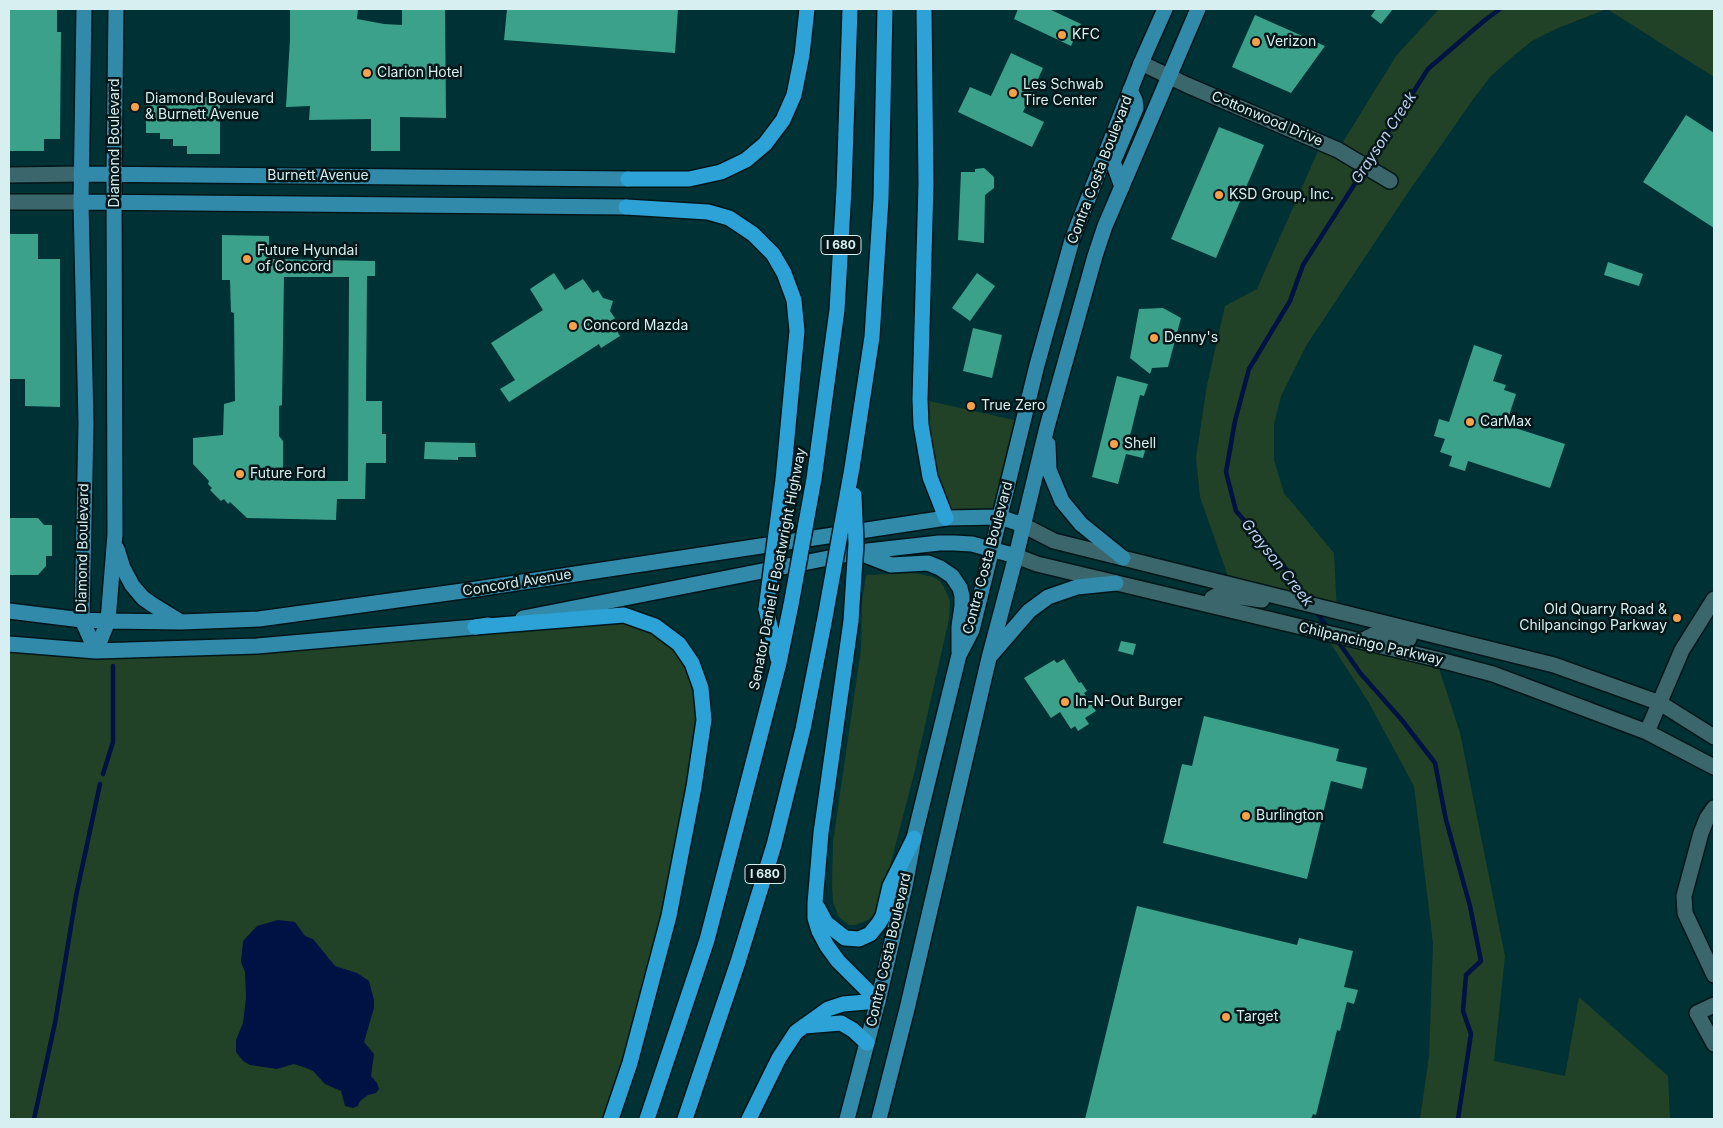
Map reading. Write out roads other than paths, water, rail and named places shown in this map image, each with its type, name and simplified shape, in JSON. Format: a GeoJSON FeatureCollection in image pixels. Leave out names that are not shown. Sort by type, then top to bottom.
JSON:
{"type":"FeatureCollection","features":[{"type":"Feature","properties":{"kind":"highway"},"geometry":{"type":"LineString","coordinates":[[628,179],[689,179],[721,172],[746,160],[765,144],[783,120],[794,95],[802,55],[807,9]]}},
{"type":"Feature","properties":{"kind":"highway","name":"Senator Daniel E Boatwright Highway"},"geometry":{"type":"LineString","coordinates":[[647,1119],[707,940],[779,663],[791,605],[814,479],[836,310],[844,189],[850,9]]}},
{"type":"Feature","properties":{"kind":"highway","name":"I 680"},"geometry":{"type":"LineString","coordinates":[[685,1119],[738,962],[774,846],[803,729],[852,468],[872,337],[881,199],[886,9]]}},
{"type":"Feature","properties":{"kind":"highway"},"geometry":{"type":"LineString","coordinates":[[924,9],[926,184],[920,399],[921,425],[930,477],[946,518]]}},
{"type":"Feature","properties":{"kind":"highway"},"geometry":{"type":"LineString","coordinates":[[626,207],[708,212],[730,218],[753,234],[773,254],[784,273],[794,300],[797,331],[783,480],[766,609],[779,663]]}},
{"type":"Feature","properties":{"kind":"highway"},"geometry":{"type":"LineString","coordinates":[[852,468],[856,544],[851,621],[821,833],[815,918],[826,946],[838,961],[878,1000]]}},
{"type":"Feature","properties":{"kind":"highway"},"geometry":{"type":"LineString","coordinates":[[475,627],[624,616],[655,626],[679,644],[692,663],[700,688],[704,720],[694,786],[669,916],[630,1063],[611,1119]]}},
{"type":"Feature","properties":{"kind":"highway"},"geometry":{"type":"LineString","coordinates":[[815,903],[826,923],[845,938],[859,939],[870,934],[883,916],[890,886],[914,838]]}},
{"type":"Feature","properties":{"kind":"highway"},"geometry":{"type":"LineString","coordinates":[[749,1119],[782,1052],[802,1026],[828,1009],[843,1004],[878,1000]]}},
{"type":"Feature","properties":{"kind":"highway"},"geometry":{"type":"LineString","coordinates":[[802,1026],[841,1023],[853,1030],[867,1043]]}},
{"type":"Feature","properties":{"kind":"main road","name":"Diamond Boulevard"},"geometry":{"type":"LineString","coordinates":[[84,9],[81,202],[86,423],[82,620],[96,651]]}},
{"type":"Feature","properties":{"kind":"main road","name":"Diamond Boulevard"},"geometry":{"type":"LineString","coordinates":[[96,651],[108,621],[115,540],[114,174],[116,9]]}},
{"type":"Feature","properties":{"kind":"main road","name":"Contra Costa Boulevard"},"geometry":{"type":"LineString","coordinates":[[847,1119],[878,1000],[905,886],[914,838],[959,654],[972,630],[1037,365],[1072,240],[1141,62],[1165,9]]}},
{"type":"Feature","properties":{"kind":"main road","name":"Contra Costa Boulevard"},"geometry":{"type":"LineString","coordinates":[[879,1119],[907,1009],[989,658],[1047,427],[1095,256],[1105,226],[1198,9]]}},
{"type":"Feature","properties":{"kind":"main road"},"geometry":{"type":"LineString","coordinates":[[1122,187],[1113,162],[1136,108],[1135,100],[1130,90]]}},
{"type":"Feature","properties":{"kind":"main road","name":"Burnett Avenue"},"geometry":{"type":"LineString","coordinates":[[81,174],[628,179]]}},
{"type":"Feature","properties":{"kind":"main road","name":"Burnett Avenue"},"geometry":{"type":"LineString","coordinates":[[81,202],[626,207]]}},
{"type":"Feature","properties":{"kind":"main road"},"geometry":{"type":"LineString","coordinates":[[1047,427],[1049,470],[1062,501],[1081,524],[1123,558]]}},
{"type":"Feature","properties":{"kind":"main road","name":"Concord Avenue"},"geometry":{"type":"LineString","coordinates":[[9,611],[82,620],[108,621],[181,622],[259,619],[451,593],[946,518],[1000,517],[1023,525]]}},
{"type":"Feature","properties":{"kind":"main road"},"geometry":{"type":"LineString","coordinates":[[115,540],[123,568],[143,598],[181,622]]}},
{"type":"Feature","properties":{"kind":"main road"},"geometry":{"type":"LineString","coordinates":[[9,644],[96,651],[257,646],[475,627],[859,552],[939,543],[972,544],[1016,556]]}},
{"type":"Feature","properties":{"kind":"main road"},"geometry":{"type":"LineString","coordinates":[[859,552],[891,565],[928,563],[952,576],[960,588],[962,596],[959,654]]}},
{"type":"Feature","properties":{"kind":"main road"},"geometry":{"type":"LineString","coordinates":[[989,658],[1029,611],[1048,596],[1077,587],[1116,583]]}},
{"type":"Feature","properties":{"kind":"street","name":"Cottonwood Drive"},"geometry":{"type":"LineString","coordinates":[[1141,62],[1216,98],[1322,142],[1355,159],[1390,181]]}},
{"type":"Feature","properties":{"kind":"street","name":"Burnett Avenue"},"geometry":{"type":"LineString","coordinates":[[9,175],[81,174]]}},
{"type":"Feature","properties":{"kind":"street","name":"Burnett Avenue"},"geometry":{"type":"LineString","coordinates":[[9,202],[81,202]]}},
{"type":"Feature","properties":{"kind":"street","name":"Chilpancingo Parkway"},"geometry":{"type":"LineString","coordinates":[[1023,525],[1054,541],[1554,665],[1660,703],[1714,737]]}},
{"type":"Feature","properties":{"kind":"street","name":"Chilpancingo Parkway"},"geometry":{"type":"LineString","coordinates":[[1016,556],[1037,564],[1492,674],[1647,732],[1714,767]]}},
{"type":"Feature","properties":{"kind":"street"},"geometry":{"type":"LineString","coordinates":[[1210,605],[1212,598],[1219,594],[1267,601],[1286,598]]}},
{"type":"Feature","properties":{"kind":"street"},"geometry":{"type":"LineString","coordinates":[[1647,732],[1682,650],[1714,599]]}},
{"type":"Feature","properties":{"kind":"street"},"geometry":{"type":"LineString","coordinates":[[1360,641],[1373,635],[1392,635],[1448,648],[1466,648],[1471,644]]}},
{"type":"Feature","properties":{"kind":"street"},"geometry":{"type":"LineString","coordinates":[[1714,808],[1701,833],[1684,896],[1685,913],[1714,975]]}},
{"type":"Feature","properties":{"kind":"street"},"geometry":{"type":"LineString","coordinates":[[1714,1005],[1697,1012],[1714,1044]]}},
{"type":"Feature","properties":{"kind":"waterway","name":"Grayson Creek"},"geometry":{"type":"LineString","coordinates":[[1307,599],[1281,562],[1236,511],[1226,472],[1235,421],[1249,369],[1290,301],[1303,265],[1428,69],[1500,9]]}},
{"type":"Feature","properties":{"kind":"waterway","name":"Grayson Creek"},"geometry":{"type":"LineString","coordinates":[[1315,610],[1329,630]]}},
{"type":"Feature","properties":{"kind":"waterway","name":"Grayson Creek"},"geometry":{"type":"LineString","coordinates":[[1337,640],[1361,674],[1401,719],[1435,763],[1446,820],[1470,906],[1481,961],[1466,975],[1463,1011],[1471,1034],[1458,1119]]}},
{"type":"Feature","properties":{"kind":"waterway"},"geometry":{"type":"LineString","coordinates":[[103,774],[113,742],[113,666]]}},
{"type":"Feature","properties":{"kind":"waterway"},"geometry":{"type":"LineString","coordinates":[[34,1119],[55,1023],[76,896],[100,784]]}},
{"type":"Feature","properties":{"kind":"place","name":"KFC"},"geometry":{"type":"Point","coordinates":[1062,35]}},
{"type":"Feature","properties":{"kind":"place","name":"Verizon"},"geometry":{"type":"Point","coordinates":[1256,42]}},
{"type":"Feature","properties":{"kind":"place","name":"Clarion Hotel"},"geometry":{"type":"Point","coordinates":[367,73]}},
{"type":"Feature","properties":{"kind":"place","name":"Les Schwab Tire Center"},"geometry":{"type":"Point","coordinates":[1013,93]}},
{"type":"Feature","properties":{"kind":"place","name":"Diamond Boulevard & Burnett Avenue"},"geometry":{"type":"Point","coordinates":[135,107]}},
{"type":"Feature","properties":{"kind":"place","name":"KSD Group, Inc."},"geometry":{"type":"Point","coordinates":[1219,195]}},
{"type":"Feature","properties":{"kind":"place","name":"Future Hyundai of Concord"},"geometry":{"type":"Point","coordinates":[247,259]}},
{"type":"Feature","properties":{"kind":"place","name":"Concord Mazda"},"geometry":{"type":"Point","coordinates":[573,326]}},
{"type":"Feature","properties":{"kind":"place","name":"Denny's"},"geometry":{"type":"Point","coordinates":[1154,338]}},
{"type":"Feature","properties":{"kind":"place","name":"True Zero"},"geometry":{"type":"Point","coordinates":[971,406]}},
{"type":"Feature","properties":{"kind":"place","name":"CarMax"},"geometry":{"type":"Point","coordinates":[1470,422]}},
{"type":"Feature","properties":{"kind":"place","name":"Shell"},"geometry":{"type":"Point","coordinates":[1114,444]}},
{"type":"Feature","properties":{"kind":"place","name":"Future Ford"},"geometry":{"type":"Point","coordinates":[240,474]}},
{"type":"Feature","properties":{"kind":"place","name":"Old Quarry Road & Chilpancingo Parkway"},"geometry":{"type":"Point","coordinates":[1677,618]}},
{"type":"Feature","properties":{"kind":"place","name":"In-N-Out Burger"},"geometry":{"type":"Point","coordinates":[1065,702]}},
{"type":"Feature","properties":{"kind":"place","name":"Burlington"},"geometry":{"type":"Point","coordinates":[1246,816]}},
{"type":"Feature","properties":{"kind":"place","name":"Target"},"geometry":{"type":"Point","coordinates":[1226,1017]}}]}
